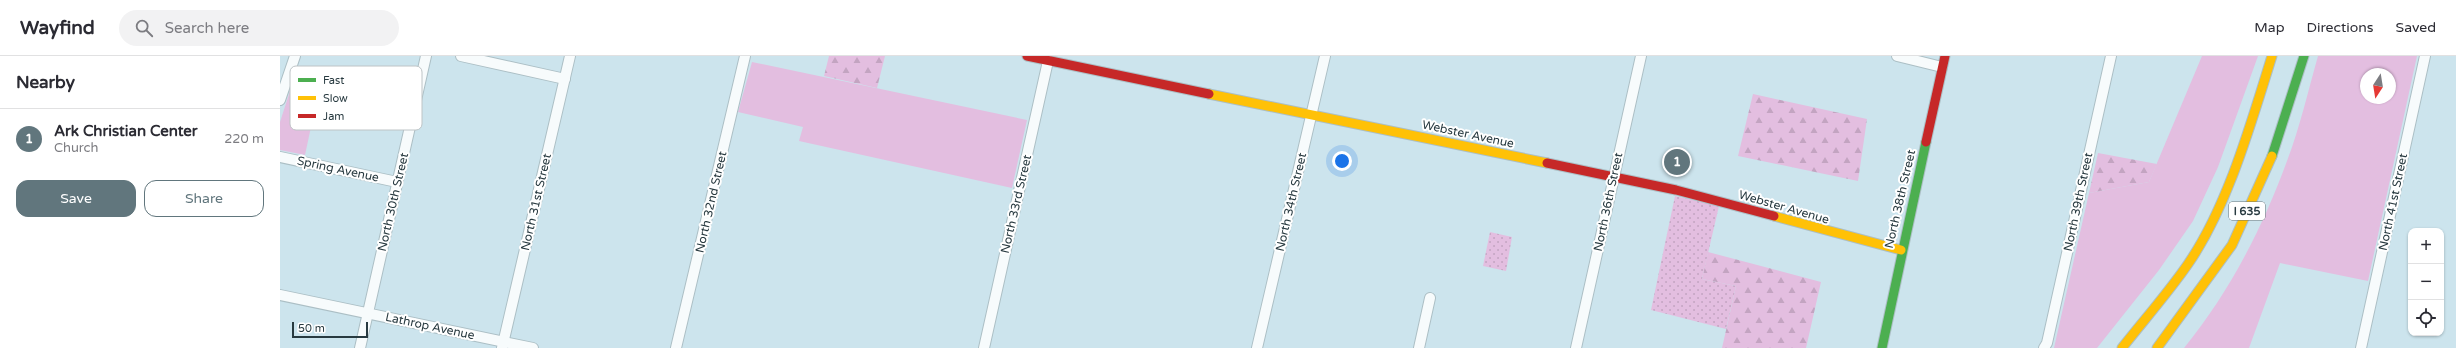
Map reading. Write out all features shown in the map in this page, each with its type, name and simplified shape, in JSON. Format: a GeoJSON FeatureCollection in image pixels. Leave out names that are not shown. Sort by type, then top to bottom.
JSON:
{"type":"FeatureCollection","features":[{"type":"Feature","properties":{"kind":"main road","name":"Webster Avenue"},"geometry":{"type":"LineString","coordinates":[[1027,56],[1613,177],[1722,202],[1793,223],[1900,250]]}},
{"type":"Feature","properties":{"kind":"main road","name":"North 38th Street"},"geometry":{"type":"LineString","coordinates":[[1882,348],[1900,250],[1945,56]]}},
{"type":"Feature","properties":{"kind":"main road","name":"I 635"},"geometry":{"type":"LineString","coordinates":[[2122,348],[2132,338],[2188,264],[2214,218],[2252,121],[2272,56]]}},
{"type":"Feature","properties":{"kind":"main road","name":"I 635"},"geometry":{"type":"LineString","coordinates":[[2157,348],[2232,245],[2276,146],[2304,56]]}},
{"type":"Feature","properties":{"kind":"main road"},"geometry":{"type":"LineString","coordinates":[[2117,348],[2132,338]]}},
{"type":"Feature","properties":{"kind":"street"},"geometry":{"type":"LineString","coordinates":[[292,66],[295,56]]}},
{"type":"Feature","properties":{"kind":"street","name":"North 30th Street"},"geometry":{"type":"LineString","coordinates":[[422,73],[426,56]]}},
{"type":"Feature","properties":{"kind":"street"},"geometry":{"type":"LineString","coordinates":[[461,56],[565,79]]}},
{"type":"Feature","properties":{"kind":"street","name":"North 31st Street"},"geometry":{"type":"LineString","coordinates":[[503,345],[570,56]]}},
{"type":"Feature","properties":{"kind":"street","name":"North 32nd Street"},"geometry":{"type":"LineString","coordinates":[[676,348],[745,56]]}},
{"type":"Feature","properties":{"kind":"street","name":"North 34th Street"},"geometry":{"type":"LineString","coordinates":[[1257,348],[1312,114],[1324,56]]}},
{"type":"Feature","properties":{"kind":"street","name":"North 36th Street"},"geometry":{"type":"LineString","coordinates":[[1576,348],[1641,56]]}},
{"type":"Feature","properties":{"kind":"street"},"geometry":{"type":"LineString","coordinates":[[1897,56],[1942,67]]}},
{"type":"Feature","properties":{"kind":"street","name":"North 39th Street"},"geometry":{"type":"LineString","coordinates":[[2044,348],[2047,342],[2110,56]]}},
{"type":"Feature","properties":{"kind":"street","name":"North 41st Street"},"geometry":{"type":"LineString","coordinates":[[2361,348],[2425,56]]}},
{"type":"Feature","properties":{"kind":"street","name":"North 33rd Street"},"geometry":{"type":"LineString","coordinates":[[984,348],[1048,60]]}},
{"type":"Feature","properties":{"kind":"street"},"geometry":{"type":"LineString","coordinates":[[280,100],[290,71]]}},
{"type":"Feature","properties":{"kind":"street","name":"North 30th Street"},"geometry":{"type":"LineString","coordinates":[[360,348],[409,130]]}},
{"type":"Feature","properties":{"kind":"street","name":"Spring Avenue"},"geometry":{"type":"LineString","coordinates":[[280,157],[397,182]]}},
{"type":"Feature","properties":{"kind":"street","name":"Lathrop Avenue"},"geometry":{"type":"LineString","coordinates":[[280,295],[368,313],[503,345],[533,348]]}},
{"type":"Feature","properties":{"kind":"street"},"geometry":{"type":"LineString","coordinates":[[1419,348],[1430,298]]}},
{"type":"Feature","properties":{"kind":"green space"},"geometry":{"type":"Polygon","coordinates":[[[829,56],[885,56],[877,88],[824,76],[829,56]]]}},
{"type":"Feature","properties":{"kind":"green space"},"geometry":{"type":"Polygon","coordinates":[[[2202,56],[2258,56],[2218,167],[2193,221],[2159,270],[2097,348],[2054,348],[2089,193],[2149,182],[2202,56]]]}},
{"type":"Feature","properties":{"kind":"green space"},"geometry":{"type":"Polygon","coordinates":[[[2318,56],[2417,56],[2368,281],[2280,263],[2249,348],[2184,348],[2216,305],[2256,235],[2278,186],[2300,122],[2318,56]]]}},
{"type":"Feature","properties":{"kind":"green space"},"geometry":{"type":"Polygon","coordinates":[[[752,62],[1027,120],[1012,188],[799,141],[803,127],[738,112],[752,62]]]}},
{"type":"Feature","properties":{"kind":"green space"},"geometry":{"type":"Polygon","coordinates":[[[290,91],[290,130],[310,130],[305,155],[280,150],[280,122],[290,91]]]}},
{"type":"Feature","properties":{"kind":"green space"},"geometry":{"type":"Polygon","coordinates":[[[1753,94],[1867,119],[1858,181],[1738,156],[1753,94]]]}},
{"type":"Feature","properties":{"kind":"green space"},"geometry":{"type":"Polygon","coordinates":[[[2098,153],[2157,164],[2149,182],[2089,193],[2098,153]]]}},
{"type":"Feature","properties":{"kind":"green space"},"geometry":{"type":"Polygon","coordinates":[[[1675,196],[1719,206],[1702,279],[1736,286],[1726,329],[1651,310],[1675,196]]]}},
{"type":"Feature","properties":{"kind":"green space"},"geometry":{"type":"Polygon","coordinates":[[[1490,232],[1512,237],[1506,271],[1483,266],[1490,232]]]}},
{"type":"Feature","properties":{"kind":"green space"},"geometry":{"type":"Polygon","coordinates":[[[1708,252],[1821,282],[1806,348],[1722,348],[1736,286],[1702,279],[1708,252]]]}},
{"type":"Feature","properties":{"kind":"traffic: fast"},"geometry":{"type":"LineString","coordinates":[[2272,156],[2304,56]]}},
{"type":"Feature","properties":{"kind":"traffic: fast"},"geometry":{"type":"LineString","coordinates":[[1882,348],[1926,142]]}},
{"type":"Feature","properties":{"kind":"traffic: slow"},"geometry":{"type":"LineString","coordinates":[[2122,348],[2188,264],[2215,216],[2227,190],[2247,136],[2272,56]]}},
{"type":"Feature","properties":{"kind":"traffic: slow"},"geometry":{"type":"LineString","coordinates":[[1209,94],[1547,163]]}},
{"type":"Feature","properties":{"kind":"traffic: slow"},"geometry":{"type":"LineString","coordinates":[[2157,348],[2232,245],[2272,156]]}},
{"type":"Feature","properties":{"kind":"traffic: slow"},"geometry":{"type":"LineString","coordinates":[[1774,216],[1901,250]]}},
{"type":"Feature","properties":{"kind":"traffic: jam"},"geometry":{"type":"LineString","coordinates":[[1027,56],[1209,94]]}},
{"type":"Feature","properties":{"kind":"traffic: jam"},"geometry":{"type":"LineString","coordinates":[[1926,142],[1945,56]]}},
{"type":"Feature","properties":{"kind":"traffic: jam"},"geometry":{"type":"LineString","coordinates":[[1547,163],[1676,190],[1774,216]]}},
{"type":"Feature","properties":{"kind":"place","name":"Ark Christian Center"},"geometry":{"type":"Point","coordinates":[1677,162]}}]}
